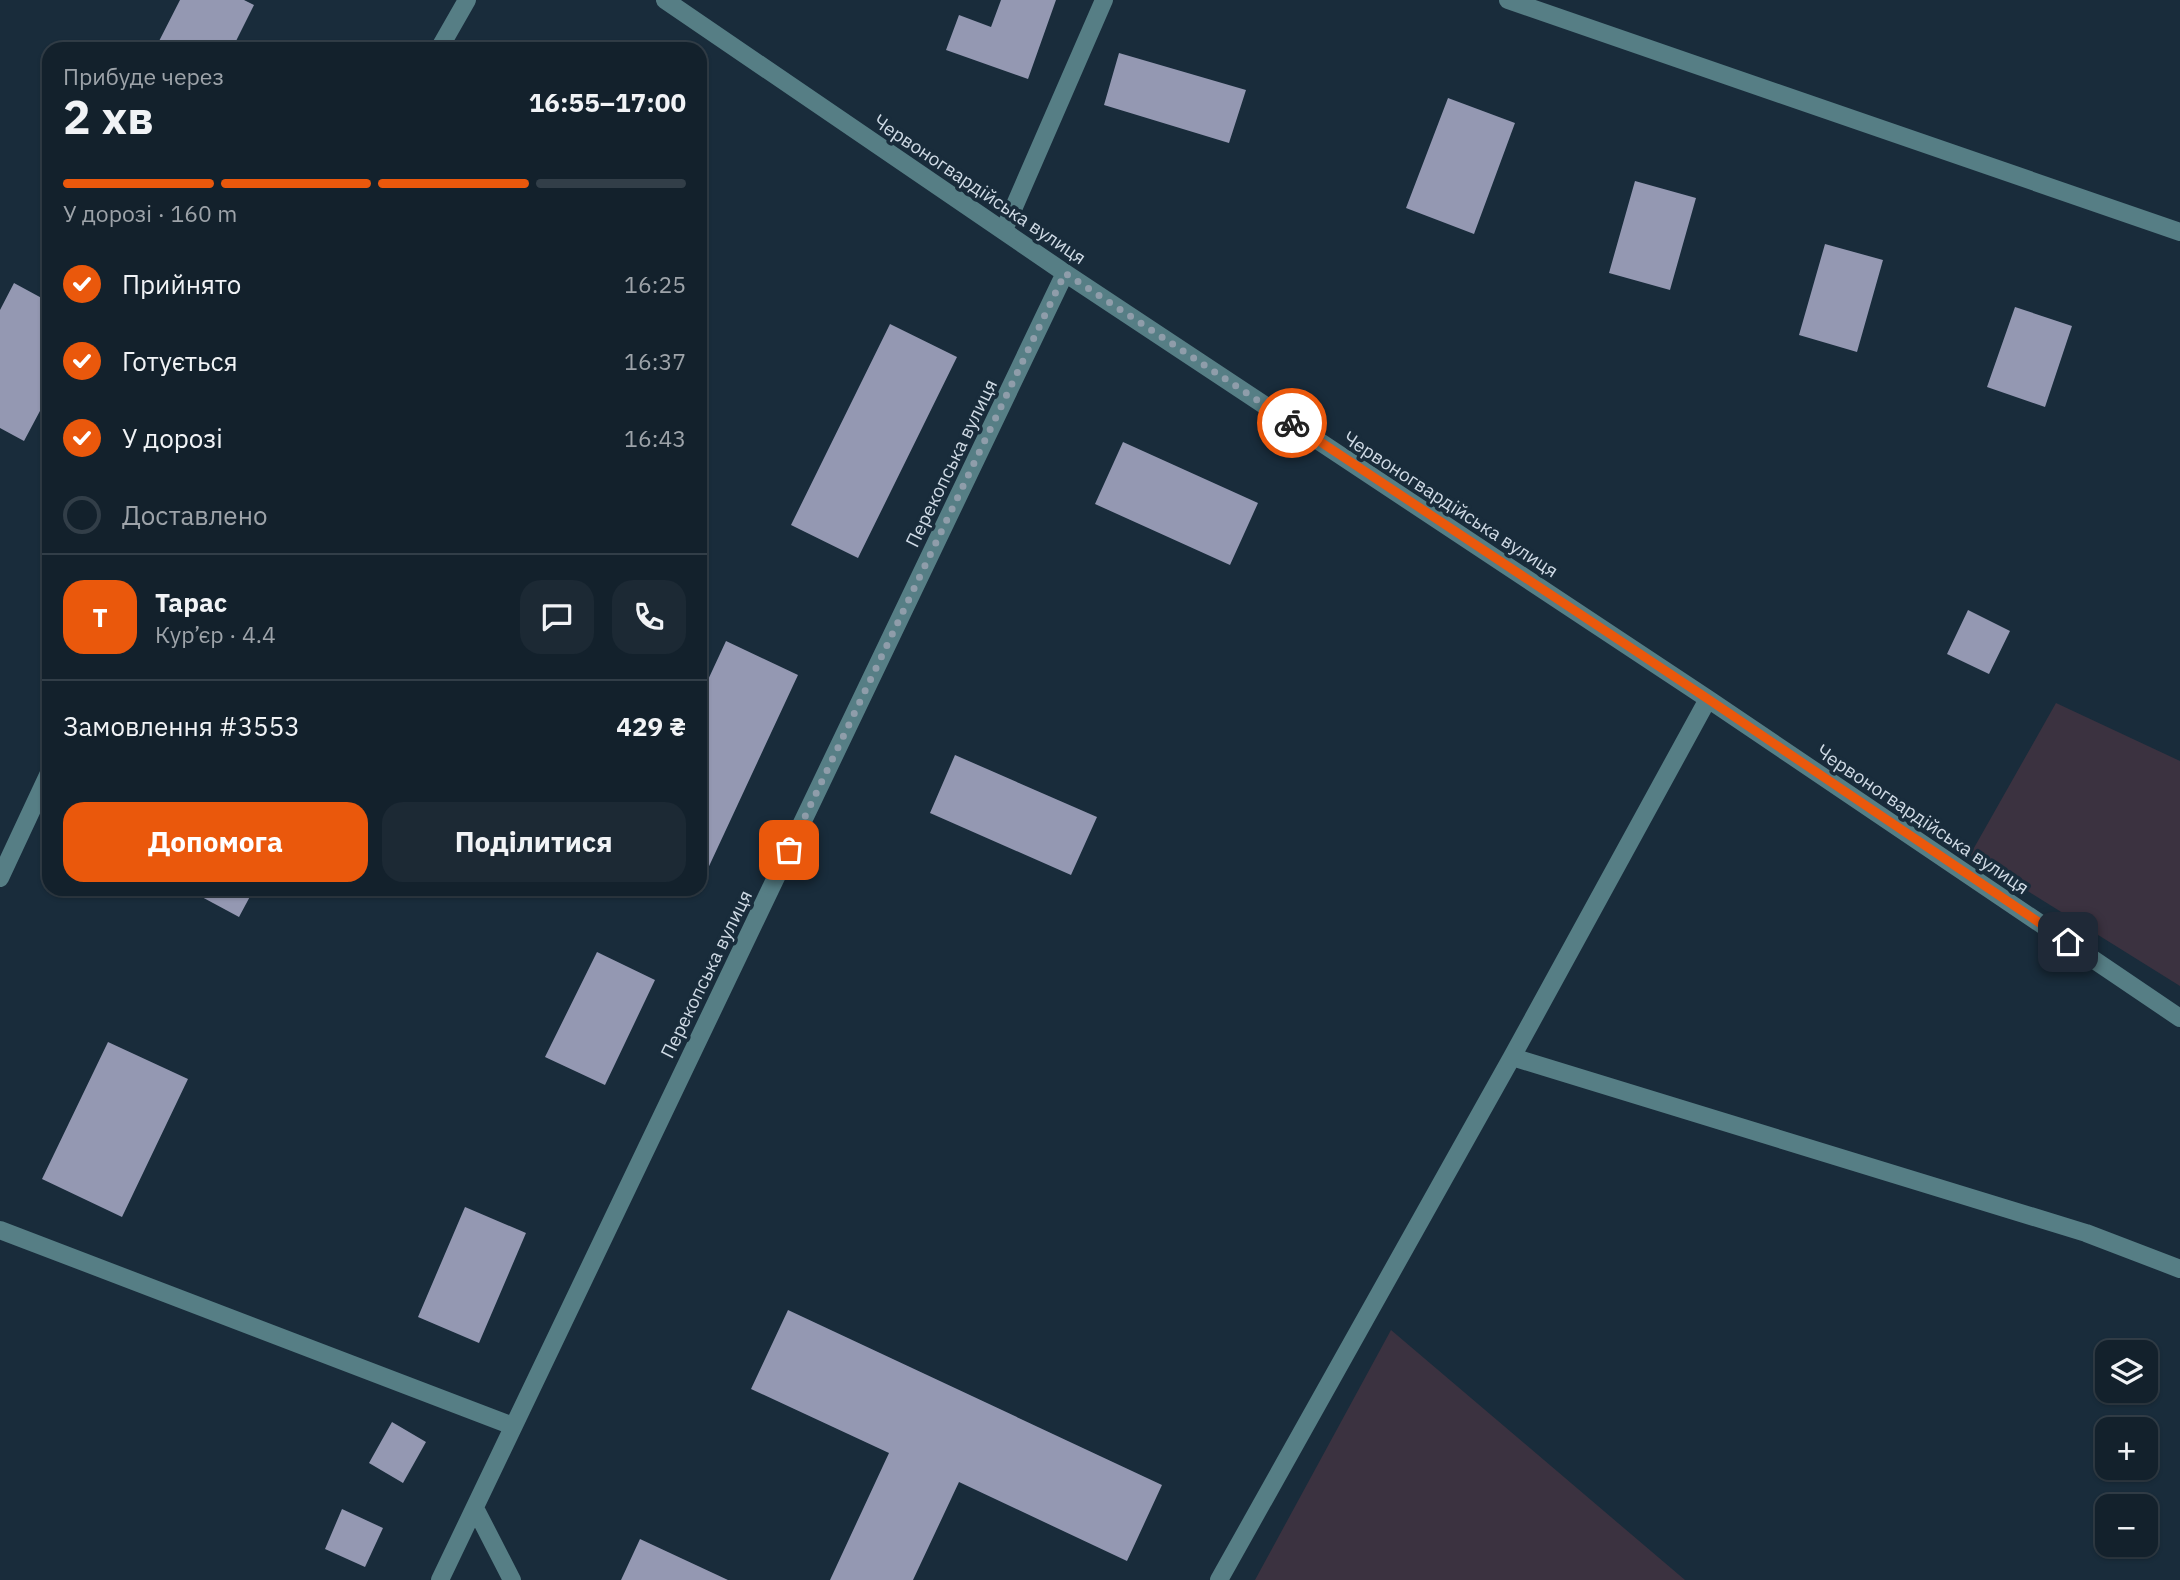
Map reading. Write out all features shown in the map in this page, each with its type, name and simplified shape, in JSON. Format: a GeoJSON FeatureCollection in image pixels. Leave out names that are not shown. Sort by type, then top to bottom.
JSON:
{"type":"FeatureCollection","features":[{"type":"Feature","properties":{"kind":"street"},"geometry":{"type":"LineString","coordinates":[[443,42],[467,0]]}},
{"type":"Feature","properties":{"kind":"street","name":"Червоногвардійська вулиця"},"geometry":{"type":"LineString","coordinates":[[665,0],[1065,273],[1708,699],[2180,1018]]}},
{"type":"Feature","properties":{"kind":"street"},"geometry":{"type":"LineString","coordinates":[[1004,230],[1104,0]]}},
{"type":"Feature","properties":{"kind":"street"},"geometry":{"type":"LineString","coordinates":[[1508,0],[2180,232]]}},
{"type":"Feature","properties":{"kind":"street","name":"Перекопська вулиця"},"geometry":{"type":"LineString","coordinates":[[440,1580],[1065,273]]}},
{"type":"Feature","properties":{"kind":"street"},"geometry":{"type":"LineString","coordinates":[[1219,1580],[1708,699]]}},
{"type":"Feature","properties":{"kind":"street"},"geometry":{"type":"LineString","coordinates":[[0,878],[42,789]]}},
{"type":"Feature","properties":{"kind":"street"},"geometry":{"type":"LineString","coordinates":[[1512,1056],[2086,1233],[2180,1269]]}},
{"type":"Feature","properties":{"kind":"street"},"geometry":{"type":"LineString","coordinates":[[0,1230],[513,1426]]}},
{"type":"Feature","properties":{"kind":"street"},"geometry":{"type":"LineString","coordinates":[[475,1508],[512,1580]]}},
{"type":"Feature","properties":{"kind":"shaded area"},"geometry":{"type":"Polygon","coordinates":[[[2056,703],[2180,761],[2180,986],[1970,855],[2056,703]]]}},
{"type":"Feature","properties":{"kind":"shaded area"},"geometry":{"type":"Polygon","coordinates":[[[1391,1330],[1685,1580],[1255,1580],[1391,1330]]]}},
{"type":"Feature","properties":{"kind":"building"},"geometry":{"type":"Polygon","coordinates":[[[180,0],[244,0],[254,5],[236,42],[159,42],[180,0]]]}},
{"type":"Feature","properties":{"kind":"building"},"geometry":{"type":"Polygon","coordinates":[[[1001,0],[1056,0],[1028,79],[946,50],[959,15],[991,27],[1001,0]]]}},
{"type":"Feature","properties":{"kind":"building"},"geometry":{"type":"Polygon","coordinates":[[[1119,53],[1246,90],[1229,143],[1104,105],[1119,53]]]}},
{"type":"Feature","properties":{"kind":"building"},"geometry":{"type":"Polygon","coordinates":[[[1448,98],[1515,123],[1474,234],[1406,208],[1448,98]]]}},
{"type":"Feature","properties":{"kind":"building"},"geometry":{"type":"Polygon","coordinates":[[[1635,181],[1696,198],[1670,290],[1609,273],[1635,181]]]}},
{"type":"Feature","properties":{"kind":"building"},"geometry":{"type":"Polygon","coordinates":[[[1825,244],[1883,260],[1857,352],[1799,335],[1825,244]]]}},
{"type":"Feature","properties":{"kind":"building"},"geometry":{"type":"Polygon","coordinates":[[[14,283],[42,298],[42,407],[24,441],[0,428],[0,310],[14,283]]]}},
{"type":"Feature","properties":{"kind":"building"},"geometry":{"type":"Polygon","coordinates":[[[2015,307],[2072,326],[2045,407],[1987,387],[2015,307]]]}},
{"type":"Feature","properties":{"kind":"building"},"geometry":{"type":"Polygon","coordinates":[[[890,324],[957,357],[858,558],[791,525],[890,324]]]}},
{"type":"Feature","properties":{"kind":"building"},"geometry":{"type":"Polygon","coordinates":[[[1123,442],[1258,503],[1230,565],[1095,504],[1123,442]]]}},
{"type":"Feature","properties":{"kind":"building"},"geometry":{"type":"Polygon","coordinates":[[[1968,610],[2010,631],[1989,674],[1947,654],[1968,610]]]}},
{"type":"Feature","properties":{"kind":"building"},"geometry":{"type":"Polygon","coordinates":[[[726,641],[798,675],[707,871],[707,682],[726,641]]]}},
{"type":"Feature","properties":{"kind":"building"},"geometry":{"type":"Polygon","coordinates":[[[955,755],[1097,817],[1071,875],[930,813],[955,755]]]}},
{"type":"Feature","properties":{"kind":"building"},"geometry":{"type":"Polygon","coordinates":[[[200,896],[250,896],[239,917],[200,896]]]}},
{"type":"Feature","properties":{"kind":"building"},"geometry":{"type":"Polygon","coordinates":[[[597,952],[655,980],[605,1085],[545,1057],[597,952]]]}},
{"type":"Feature","properties":{"kind":"building"},"geometry":{"type":"Polygon","coordinates":[[[108,1042],[188,1079],[122,1217],[42,1179],[108,1042]]]}},
{"type":"Feature","properties":{"kind":"building"},"geometry":{"type":"Polygon","coordinates":[[[465,1207],[526,1233],[479,1343],[418,1317],[465,1207]]]}},
{"type":"Feature","properties":{"kind":"building"},"geometry":{"type":"Polygon","coordinates":[[[788,1310],[1162,1485],[1127,1561],[959,1482],[913,1580],[830,1580],[889,1453],[751,1389],[788,1310]]]}},
{"type":"Feature","properties":{"kind":"building"},"geometry":{"type":"Polygon","coordinates":[[[392,1422],[426,1442],[403,1483],[369,1463],[392,1422]]]}},
{"type":"Feature","properties":{"kind":"building"},"geometry":{"type":"Polygon","coordinates":[[[342,1509],[383,1528],[365,1567],[325,1549],[342,1509]]]}},
{"type":"Feature","properties":{"kind":"building"},"geometry":{"type":"Polygon","coordinates":[[[640,1539],[728,1580],[621,1580],[640,1539]]]}},
{"type":"Feature","properties":{"kind":"way so far"},"geometry":{"type":"LineString","coordinates":[[789,850],[1065,273],[1292,423]]}},
{"type":"Feature","properties":{"kind":"route"},"geometry":{"type":"LineString","coordinates":[[1292,423],[2068,942]]}}]}
